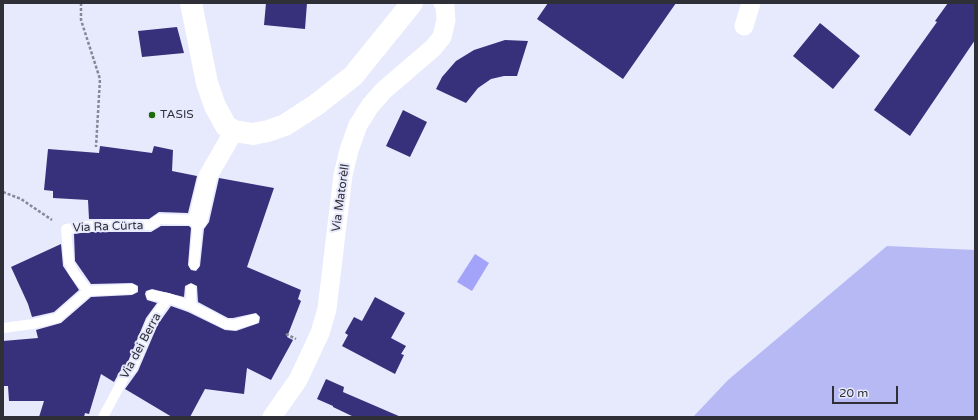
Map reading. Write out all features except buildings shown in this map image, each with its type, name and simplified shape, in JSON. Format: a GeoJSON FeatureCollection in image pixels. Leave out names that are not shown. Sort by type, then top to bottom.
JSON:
{"type":"FeatureCollection","features":[{"type":"Feature","properties":{"kind":"street"},"geometry":{"type":"LineString","coordinates":[[191,3],[207,83],[221,120],[226,126],[234,131],[253,134],[285,125],[316,105],[353,76],[412,3]]}},
{"type":"Feature","properties":{"kind":"street","name":"Via Matorèll"},"geometry":{"type":"LineString","coordinates":[[272,417],[298,380],[320,333],[327,308],[343,175],[349,150],[358,125],[370,106],[383,91],[433,48],[442,37],[446,20],[445,7],[443,3]]}},
{"type":"Feature","properties":{"kind":"street"},"geometry":{"type":"LineString","coordinates":[[744,26],[751,3]]}},
{"type":"Feature","properties":{"kind":"street"},"geometry":{"type":"LineString","coordinates":[[198,220],[208,176],[234,131]]}},
{"type":"Feature","properties":{"kind":"lane","name":"Via Ra Cürta"},"geometry":{"type":"LineString","coordinates":[[66,229],[87,226],[151,225],[159,219],[198,220]]}},
{"type":"Feature","properties":{"kind":"lane"},"geometry":{"type":"LineString","coordinates":[[194,265],[198,220]]}},
{"type":"Feature","properties":{"kind":"lane"},"geometry":{"type":"LineString","coordinates":[[66,229],[69,263],[74,273],[88,291]]}},
{"type":"Feature","properties":{"kind":"lane"},"geometry":{"type":"LineString","coordinates":[[3,328],[33,324],[57,318],[88,291],[132,289]]}},
{"type":"Feature","properties":{"kind":"lane"},"geometry":{"type":"LineString","coordinates":[[191,289],[191,306]]}},
{"type":"Feature","properties":{"kind":"lane","name":"Via dei Berra"},"geometry":{"type":"LineString","coordinates":[[151,295],[168,298],[191,306],[226,324],[234,325],[254,319]]}},
{"type":"Feature","properties":{"kind":"lane","name":"Via dei Berra"},"geometry":{"type":"LineString","coordinates":[[103,417],[126,374],[132,368],[152,321],[168,298]]}},
{"type":"Feature","properties":{"kind":"path"},"geometry":{"type":"LineString","coordinates":[[81,3],[81,20],[100,80],[96,147]]}},
{"type":"Feature","properties":{"kind":"path","name":"Via Ra Cürta"},"geometry":{"type":"LineString","coordinates":[[3,192],[22,199],[66,229]]}},
{"type":"Feature","properties":{"kind":"shaded area"},"geometry":{"type":"Polygon","coordinates":[[[887,246],[975,250],[975,417],[693,417],[728,380],[887,246]]]}},
{"type":"Feature","properties":{"kind":"shaded area"},"geometry":{"type":"Polygon","coordinates":[[[475,254],[489,263],[472,291],[457,282],[475,254]]]}},
{"type":"Feature","properties":{"kind":"place","name":"TASIS"},"geometry":{"type":"Point","coordinates":[152,115]}}]}
